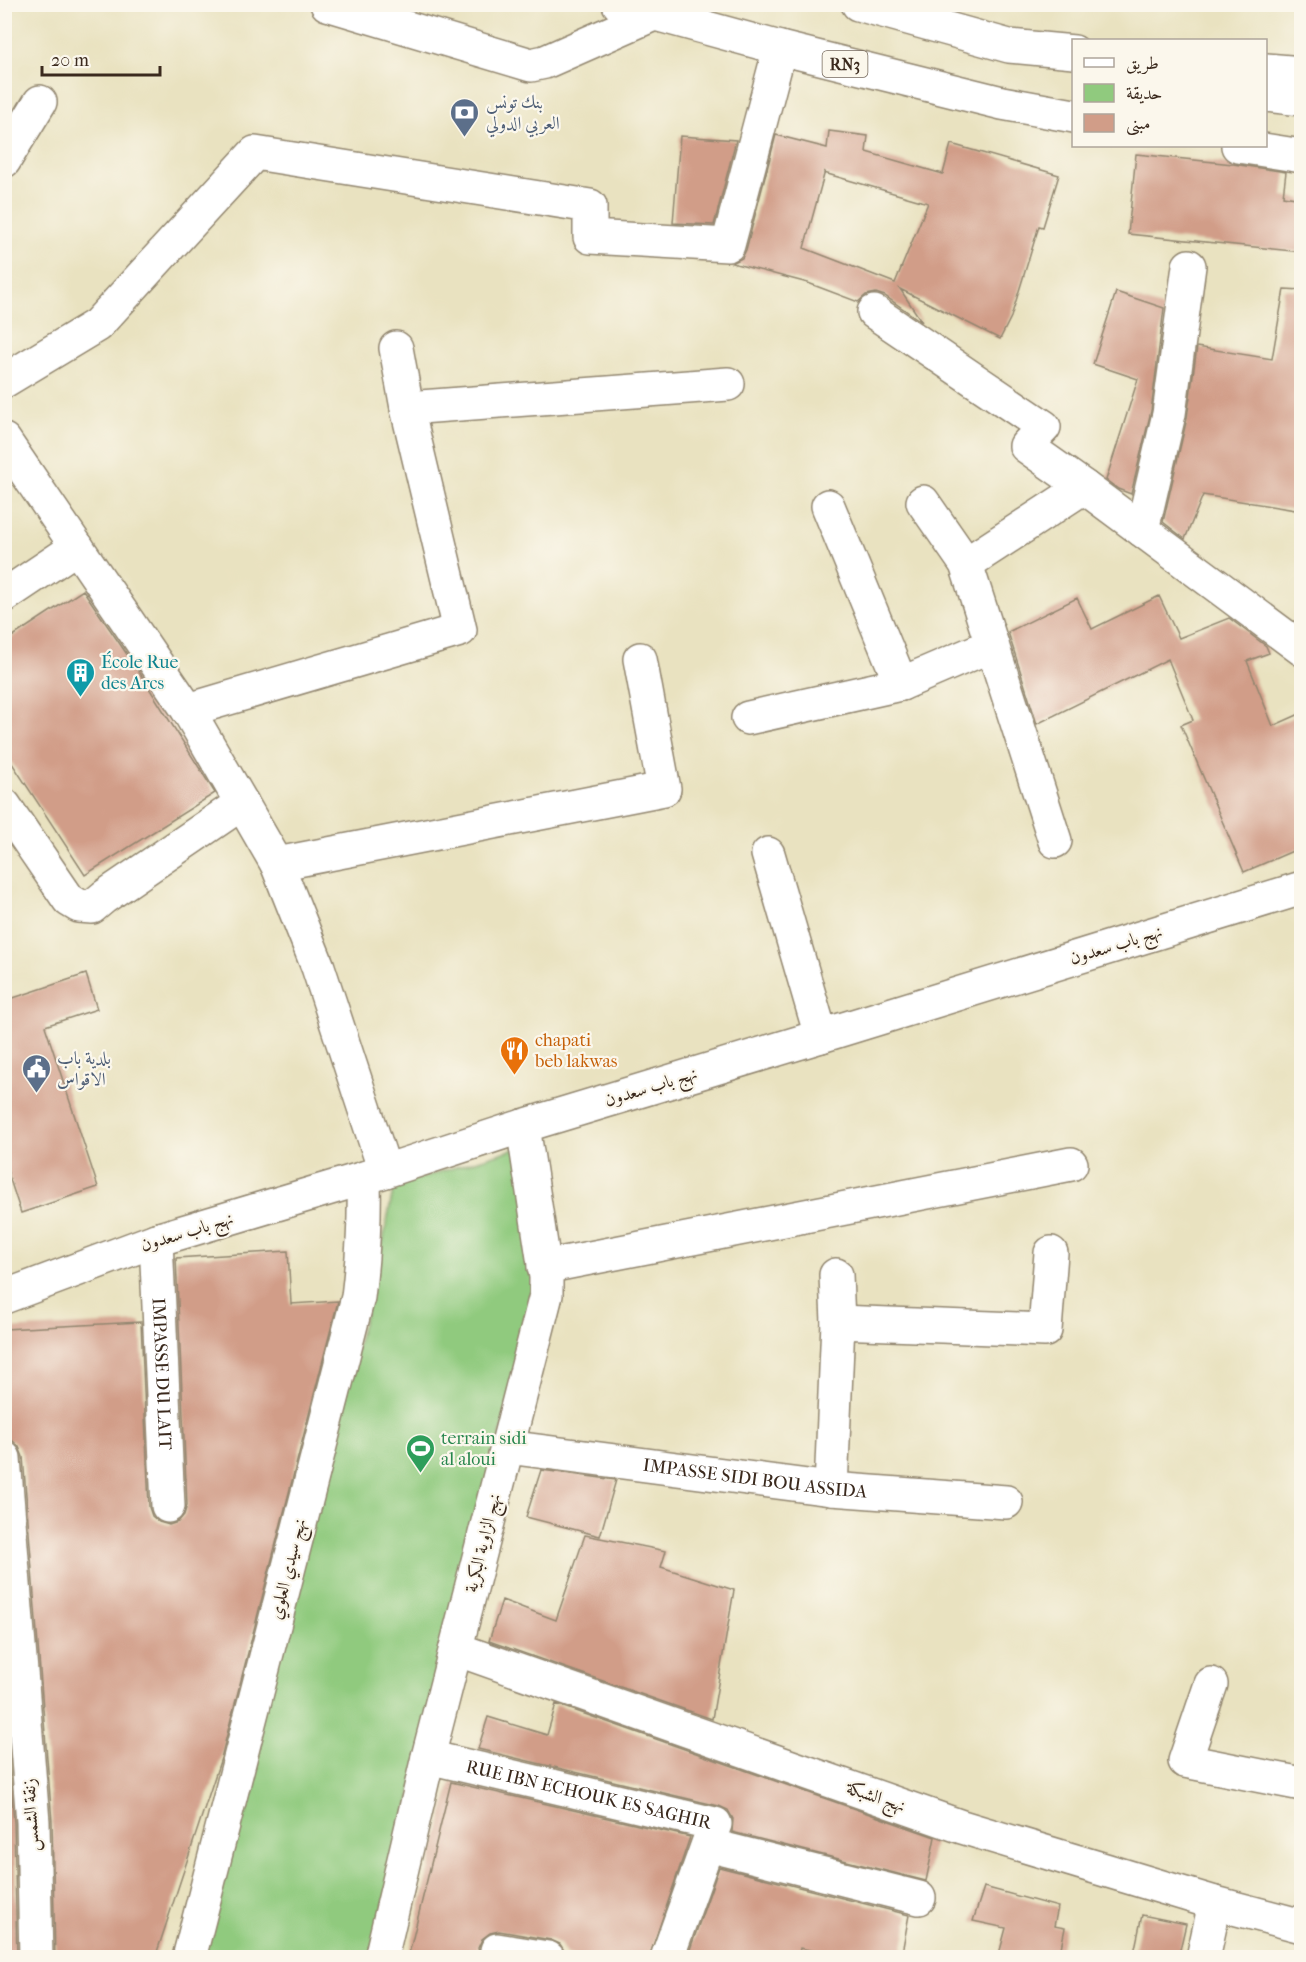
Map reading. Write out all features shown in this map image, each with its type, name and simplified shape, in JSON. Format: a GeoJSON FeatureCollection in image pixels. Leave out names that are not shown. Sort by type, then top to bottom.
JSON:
{"type":"FeatureCollection","features":[{"type":"Feature","properties":{"kind":"street"},"geometry":{"type":"LineString","coordinates":[[327,4],[531,64],[545,62],[654,14]]}},
{"type":"Feature","properties":{"kind":"street","name":"RN3"},"geometry":{"type":"LineString","coordinates":[[619,4],[780,48],[1002,103],[1072,114]]}},
{"type":"Feature","properties":{"kind":"street"},"geometry":{"type":"LineString","coordinates":[[858,4],[1009,46],[1072,67]]}},
{"type":"Feature","properties":{"kind":"street"},"geometry":{"type":"LineString","coordinates":[[1009,46],[1072,52]]}},
{"type":"Feature","properties":{"kind":"street"},"geometry":{"type":"LineString","coordinates":[[4,381],[96,325],[255,153],[590,206],[590,237],[728,245],[780,48]]}},
{"type":"Feature","properties":{"kind":"street"},"geometry":{"type":"LineString","coordinates":[[1267,70],[1302,73]]}},
{"type":"Feature","properties":{"kind":"street"},"geometry":{"type":"LineString","coordinates":[[1267,95],[1302,99]]}},
{"type":"Feature","properties":{"kind":"street"},"geometry":{"type":"LineString","coordinates":[[4,161],[40,102]]}},
{"type":"Feature","properties":{"kind":"street"},"geometry":{"type":"LineString","coordinates":[[1267,136],[1302,140]]}},
{"type":"Feature","properties":{"kind":"street"},"geometry":{"type":"LineString","coordinates":[[1244,147],[1302,156]]}},
{"type":"Feature","properties":{"kind":"street"},"geometry":{"type":"LineString","coordinates":[[1142,530],[1169,414],[1189,266]]}},
{"type":"Feature","properties":{"kind":"street"},"geometry":{"type":"LineString","coordinates":[[874,312],[1044,427],[1026,446],[1300,643]]}},
{"type":"Feature","properties":{"kind":"street"},"geometry":{"type":"LineString","coordinates":[[188,710],[460,630],[407,408],[396,348]]}},
{"type":"Feature","properties":{"kind":"street"},"geometry":{"type":"LineString","coordinates":[[407,408],[729,384]]}},
{"type":"Feature","properties":{"kind":"street","name":"نهج سيدي العلوي"},"geometry":{"type":"LineString","coordinates":[[4,440],[31,476],[188,710],[277,864],[318,967],[375,1174],[358,1297],[189,1958]]}},
{"type":"Feature","properties":{"kind":"street"},"geometry":{"type":"LineString","coordinates":[[966,564],[1084,487]]}},
{"type":"Feature","properties":{"kind":"street"},"geometry":{"type":"LineString","coordinates":[[923,502],[966,564],[1055,841]]}},
{"type":"Feature","properties":{"kind":"street"},"geometry":{"type":"LineString","coordinates":[[828,506],[901,684]]}},
{"type":"Feature","properties":{"kind":"street"},"geometry":{"type":"LineString","coordinates":[[4,596],[77,547]]}},
{"type":"Feature","properties":{"kind":"street"},"geometry":{"type":"LineString","coordinates":[[748,718],[901,684],[992,645]]}},
{"type":"Feature","properties":{"kind":"street"},"geometry":{"type":"LineString","coordinates":[[277,864],[664,789],[640,659]]}},
{"type":"Feature","properties":{"kind":"street"},"geometry":{"type":"LineString","coordinates":[[7,814],[69,900],[79,906],[92,907],[242,803]]}},
{"type":"Feature","properties":{"kind":"street"},"geometry":{"type":"LineString","coordinates":[[768,854],[821,1036]]}},
{"type":"Feature","properties":{"kind":"street","name":"نهج باب سعدون"},"geometry":{"type":"LineString","coordinates":[[4,1297],[156,1240],[1299,888]]}},
{"type":"Feature","properties":{"kind":"street","name":"نهج الزاوية البكرية"},"geometry":{"type":"LineString","coordinates":[[381,1958],[428,1757],[546,1295],[524,1126]]}},
{"type":"Feature","properties":{"kind":"street"},"geometry":{"type":"LineString","coordinates":[[544,1267],[1071,1164]]}},
{"type":"Feature","properties":{"kind":"street","name":"IMPASSE DU LAIT"},"geometry":{"type":"LineString","coordinates":[[156,1240],[168,1506]]}},
{"type":"Feature","properties":{"kind":"street"},"geometry":{"type":"LineString","coordinates":[[838,1322],[1046,1330],[1051,1253]]}},
{"type":"Feature","properties":{"kind":"street"},"geometry":{"type":"LineString","coordinates":[[831,1489],[838,1322],[836,1275]]}},
{"type":"Feature","properties":{"kind":"street","name":"IMPASSE SIDI BOU ASSIDA"},"geometry":{"type":"LineString","coordinates":[[507,1447],[831,1489],[1006,1502]]}},
{"type":"Feature","properties":{"kind":"street","name":"زنقة الشمس"},"geometry":{"type":"LineString","coordinates":[[4,1458],[33,1822],[36,1958]]}},
{"type":"Feature","properties":{"kind":"street","name":"نهج الشبكة"},"geometry":{"type":"LineString","coordinates":[[456,1649],[962,1827],[1215,1902],[1300,1917]]}},
{"type":"Feature","properties":{"kind":"street"},"geometry":{"type":"LineString","coordinates":[[1211,1684],[1185,1761],[1302,1784]]}},
{"type":"Feature","properties":{"kind":"street","name":"RUE IBN ECHOUK ES SAGHIR"},"geometry":{"type":"LineString","coordinates":[[428,1757],[716,1824],[667,1958]]}},
{"type":"Feature","properties":{"kind":"street"},"geometry":{"type":"LineString","coordinates":[[708,1845],[919,1898]]}},
{"type":"Feature","properties":{"kind":"street"},"geometry":{"type":"LineString","coordinates":[[1203,1958],[1215,1902]]}},
{"type":"Feature","properties":{"kind":"street"},"geometry":{"type":"LineString","coordinates":[[497,1950],[548,1958]]}},
{"type":"Feature","properties":{"kind":"green space"},"geometry":{"type":"Polygon","coordinates":[[[524,1146],[537,1286],[371,1957],[195,1958],[378,1266],[394,1186],[524,1146]]]}},
{"type":"Feature","properties":{"kind":"building"},"geometry":{"type":"Polygon","coordinates":[[[829,131],[868,136],[866,152],[943,174],[951,144],[1059,175],[1043,227],[1039,226],[1011,317],[1000,339],[900,289],[922,322],[885,296],[876,293],[866,295],[858,302],[808,283],[732,263],[742,258],[746,250],[776,135],[827,148],[829,131]],[[824,173],[804,248],[895,283],[928,203],[824,173]]]}},
{"type":"Feature","properties":{"kind":"building"},"geometry":{"type":"Polygon","coordinates":[[[680,136],[736,140],[714,225],[673,223],[680,136]]]}},
{"type":"Feature","properties":{"kind":"building"},"geometry":{"type":"Polygon","coordinates":[[[1136,154],[1286,172],[1283,196],[1302,199],[1302,252],[1128,234],[1136,154]]]}},
{"type":"Feature","properties":{"kind":"building"},"geometry":{"type":"Polygon","coordinates":[[[1284,289],[1302,290],[1302,511],[1203,495],[1185,539],[1163,522],[1187,418],[1197,347],[1272,359],[1284,289]]]}},
{"type":"Feature","properties":{"kind":"building"},"geometry":{"type":"Polygon","coordinates":[[[1116,292],[1164,308],[1151,411],[1131,494],[1118,489],[1106,480],[1138,379],[1093,364],[1116,292]]]}},
{"type":"Feature","properties":{"kind":"building","name":"École Rue des Arcs"},"geometry":{"type":"Polygon","coordinates":[[[83,590],[139,672],[215,793],[85,875],[4,751],[4,642],[83,590]]]}},
{"type":"Feature","properties":{"kind":"building"},"geometry":{"type":"Polygon","coordinates":[[[1159,596],[1179,638],[1229,618],[1266,646],[1269,653],[1247,661],[1273,726],[1302,713],[1302,847],[1244,872],[1181,725],[1193,720],[1168,659],[1037,724],[1008,632],[1077,598],[1092,629],[1159,596]]]}},
{"type":"Feature","properties":{"kind":"building","name":"بلدية باب الاقواس"},"geometry":{"type":"Polygon","coordinates":[[[86,974],[97,1009],[45,1026],[98,1187],[21,1213],[4,1161],[4,1001],[86,974]]]}},
{"type":"Feature","properties":{"kind":"building"},"geometry":{"type":"Polygon","coordinates":[[[288,1251],[291,1304],[338,1301],[221,1758],[155,1958],[55,1958],[52,1821],[23,1457],[19,1447],[13,1441],[4,1440],[4,1329],[141,1322],[149,1507],[152,1516],[159,1522],[169,1525],[178,1522],[184,1515],[187,1505],[176,1258],[288,1251]]]}},
{"type":"Feature","properties":{"kind":"building"},"geometry":{"type":"Polygon","coordinates":[[[541,1470],[616,1480],[600,1536],[526,1517],[541,1470]]]}},
{"type":"Feature","properties":{"kind":"building"},"geometry":{"type":"Polygon","coordinates":[[[585,1535],[666,1551],[661,1567],[734,1590],[712,1719],[489,1641],[502,1600],[556,1620],[585,1535]]]}},
{"type":"Feature","properties":{"kind":"building"},"geometry":{"type":"Polygon","coordinates":[[[4,1700],[14,1823],[17,1958],[4,1958],[4,1700]]]}},
{"type":"Feature","properties":{"kind":"building"},"geometry":{"type":"Polygon","coordinates":[[[556,1704],[935,1837],[926,1881],[732,1832],[733,1819],[728,1810],[719,1806],[478,1749],[488,1717],[547,1735],[556,1704]]]}},
{"type":"Feature","properties":{"kind":"building"},"geometry":{"type":"Polygon","coordinates":[[[451,1782],[690,1837],[649,1958],[579,1958],[566,1954],[560,1944],[551,1940],[499,1931],[490,1933],[482,1939],[478,1948],[480,1958],[408,1958],[451,1782]]]}},
{"type":"Feature","properties":{"kind":"building"},"geometry":{"type":"Polygon","coordinates":[[[719,1867],[909,1915],[901,1958],[853,1958],[800,1948],[798,1958],[687,1958],[719,1867]]]}},
{"type":"Feature","properties":{"kind":"building"},"geometry":{"type":"Polygon","coordinates":[[[984,1887],[1058,1907],[1054,1926],[1065,1928],[1059,1958],[998,1958],[1006,1928],[973,1921],[984,1887]]]}},
{"type":"Feature","properties":{"kind":"building"},"geometry":{"type":"Polygon","coordinates":[[[1142,1915],[1186,1924],[1178,1958],[1133,1958],[1142,1915]]]}},
{"type":"Feature","properties":{"kind":"place","name":"بنك تونس العربي الدولي"},"geometry":{"type":"Point","coordinates":[465,138]}},
{"type":"Feature","properties":{"kind":"place","name":"École Rue des Arcs"},"geometry":{"type":"Point","coordinates":[80,698]}},
{"type":"Feature","properties":{"kind":"place","name":"chapati beb lakwas"},"geometry":{"type":"Point","coordinates":[514,1076]}},
{"type":"Feature","properties":{"kind":"place","name":"بلدية باب الاقواس"},"geometry":{"type":"Point","coordinates":[36,1094]}},
{"type":"Feature","properties":{"kind":"place","name":"terrain sidi al aloui"},"geometry":{"type":"Point","coordinates":[420,1474]}}]}
